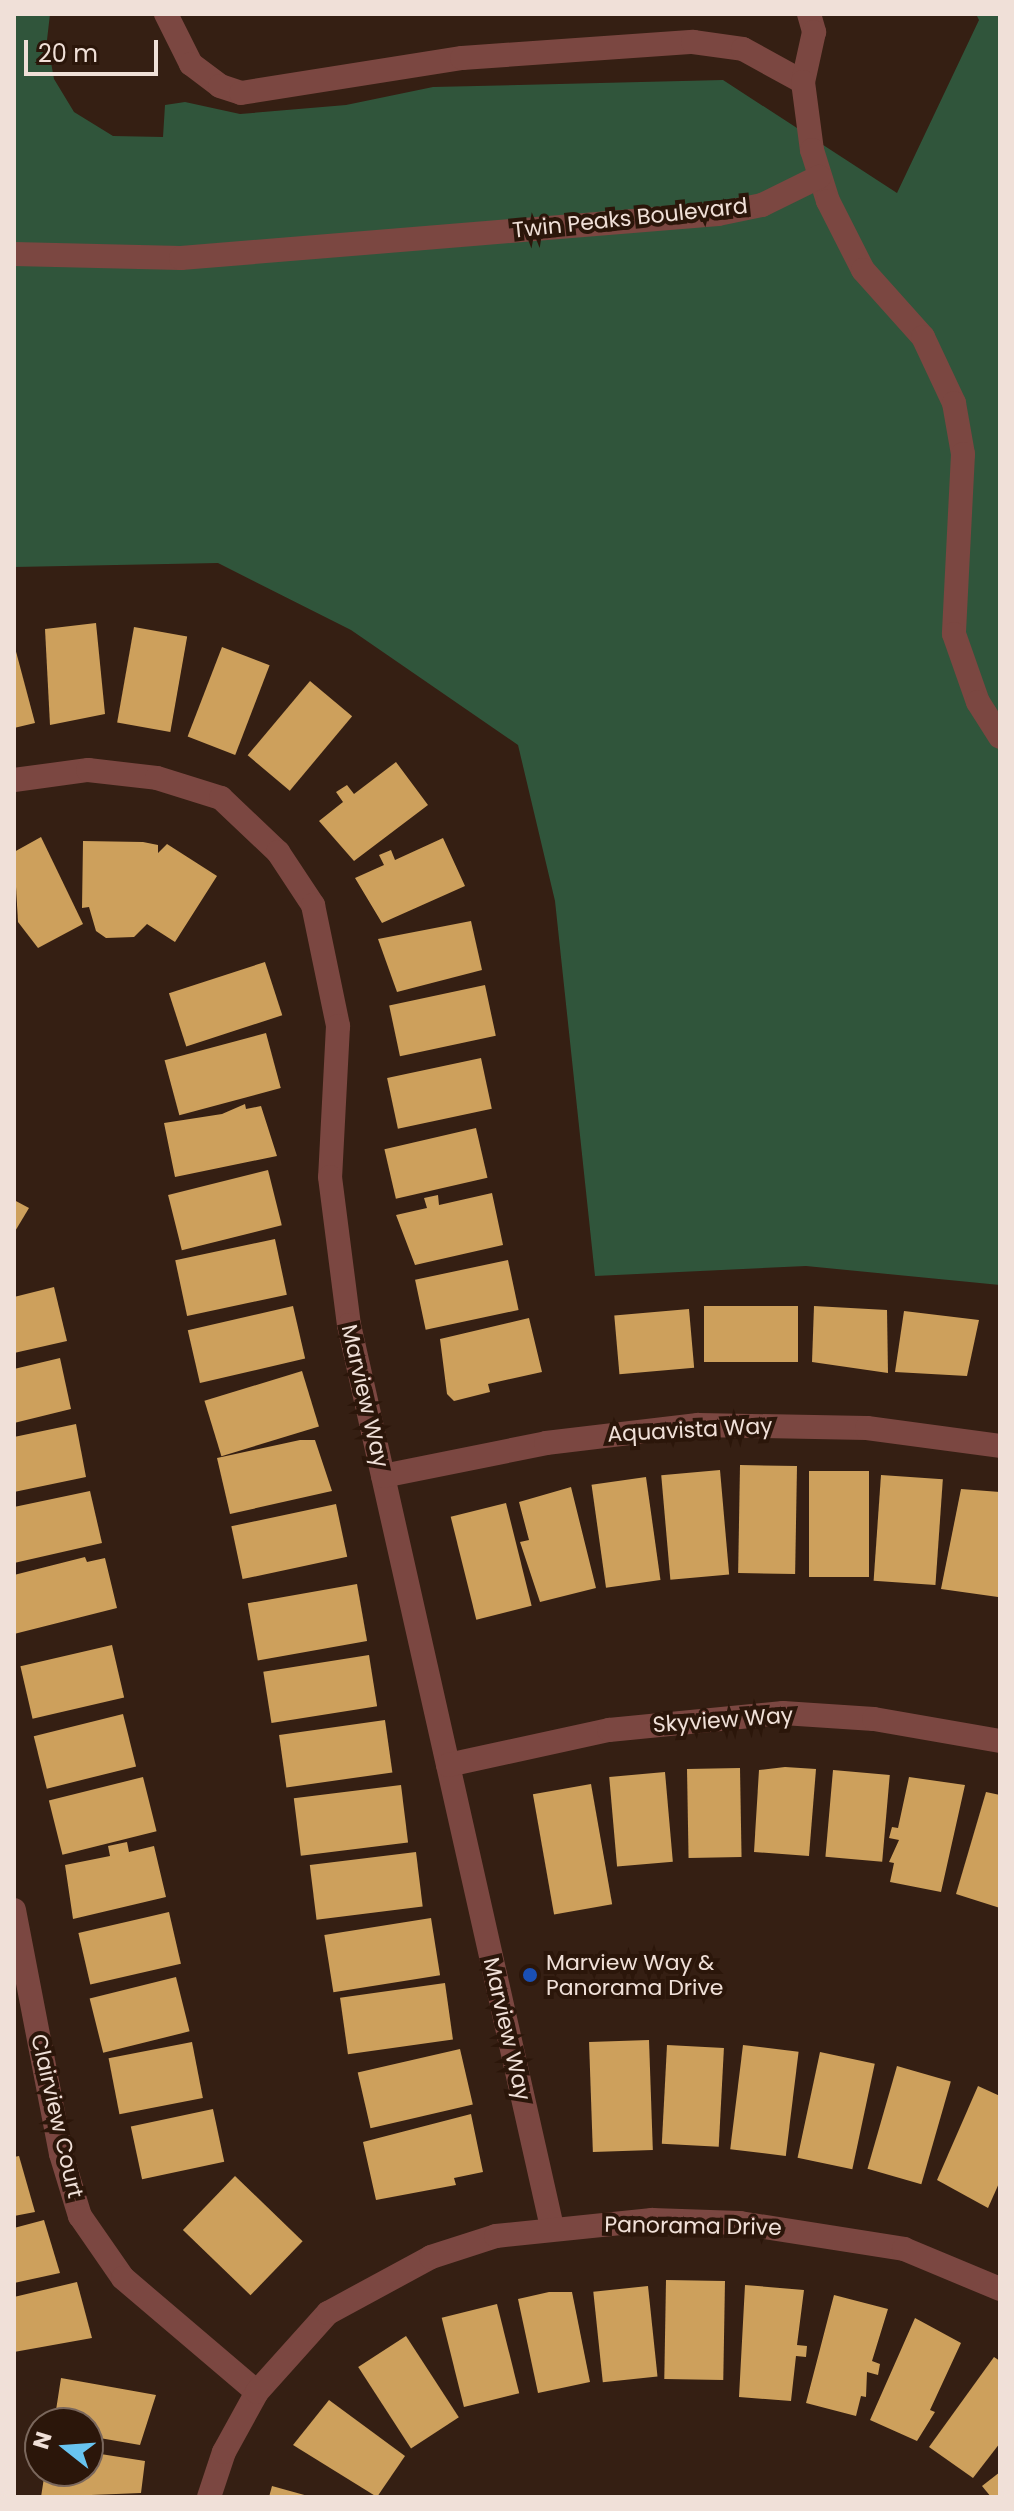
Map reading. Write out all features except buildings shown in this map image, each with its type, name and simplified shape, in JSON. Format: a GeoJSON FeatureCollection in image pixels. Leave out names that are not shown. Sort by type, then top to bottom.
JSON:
{"type":"FeatureCollection","features":[{"type":"Feature","properties":{"kind":"street"},"geometry":{"type":"LineString","coordinates":[[166,14],[191,64],[220,86],[241,93],[486,55],[693,42],[743,49],[803,82]]}},
{"type":"Feature","properties":{"kind":"street"},"geometry":{"type":"LineString","coordinates":[[809,14],[814,32],[803,82],[819,177],[840,232],[863,270],[923,337],[954,403],[963,467],[954,634],[978,702],[1000,737]]}},
{"type":"Feature","properties":{"kind":"street","name":"Twin Peaks Boulevard"},"geometry":{"type":"LineString","coordinates":[[14,254],[181,258],[718,214],[762,205],[819,177]]}},
{"type":"Feature","properties":{"kind":"street","name":"Marview Way"},"geometry":{"type":"LineString","coordinates":[[14,780],[88,770],[157,778],[221,798],[278,852],[313,905],[338,1026],[330,1177],[349,1325],[552,2227]]}},
{"type":"Feature","properties":{"kind":"street","name":"Aquavista Way"},"geometry":{"type":"LineString","coordinates":[[383,1476],[546,1443],[698,1425],[867,1428],[1000,1446]]}},
{"type":"Feature","properties":{"kind":"street","name":"Skyview Way"},"geometry":{"type":"LineString","coordinates":[[448,1765],[609,1730],[783,1713],[874,1719],[1000,1741]]}},
{"type":"Feature","properties":{"kind":"street","name":"Clairview Court"},"geometry":{"type":"LineString","coordinates":[[14,1910],[61,2154],[80,2216],[123,2278],[257,2392]]}},
{"type":"Feature","properties":{"kind":"street","name":"Panorama Drive"},"geometry":{"type":"LineString","coordinates":[[209,2497],[224,2452],[257,2392],[328,2313],[377,2282],[444,2253],[552,2227],[652,2220],[827,2233],[904,2249],[1000,2289]]}},
{"type":"Feature","properties":{"kind":"green space"},"geometry":{"type":"Polygon","coordinates":[[[14,14],[50,14],[47,40],[54,79],[74,112],[113,136],[163,137],[165,105],[185,102],[240,114],[346,105],[433,87],[723,80],[897,193],[979,20],[976,14],[1000,14],[1000,1285],[806,1266],[595,1276],[555,901],[518,745],[351,630],[218,563],[14,567],[14,14]]]}},
{"type":"Feature","properties":{"kind":"place","name":"Marview Way & Panorama Drive"},"geometry":{"type":"Point","coordinates":[530,1975]}}]}
